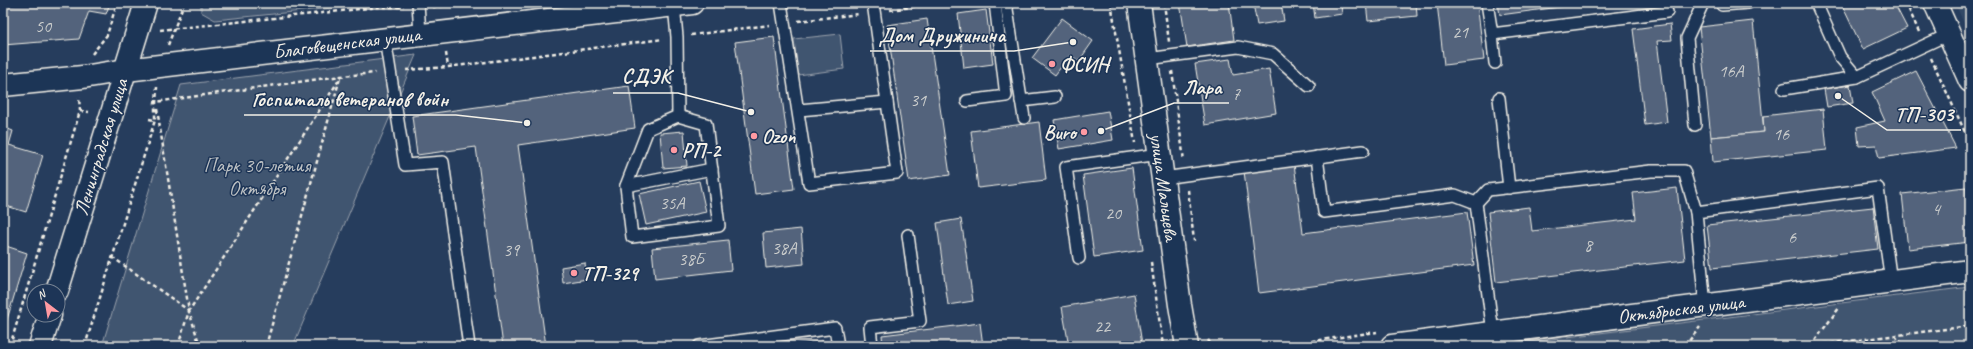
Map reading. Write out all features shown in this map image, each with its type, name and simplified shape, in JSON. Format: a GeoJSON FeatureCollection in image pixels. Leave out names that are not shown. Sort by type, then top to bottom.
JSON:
{"type":"FeatureCollection","features":[{"type":"Feature","properties":{"kind":"street","name":"Ленинградская улица"},"geometry":{"type":"LineString","coordinates":[[59,283],[146,3]]}},
{"type":"Feature","properties":{"kind":"street","name":"улица Мальцева"},"geometry":{"type":"LineString","coordinates":[[1139,3],[1180,305],[1187,346]]}},
{"type":"Feature","properties":{"kind":"street"},"geometry":{"type":"LineString","coordinates":[[1935,3],[1970,81]]}},
{"type":"Feature","properties":{"kind":"street","name":"Благовещенская улица"},"geometry":{"type":"LineString","coordinates":[[3,85],[83,77],[126,70],[420,34],[683,4]]}},
{"type":"Feature","properties":{"kind":"street","name":"Октябрьская улица"},"geometry":{"type":"LineString","coordinates":[[1392,346],[1970,271]]}},
{"type":"Feature","properties":{"kind":"street"},"geometry":{"type":"LineString","coordinates":[[40,346],[47,323]]}},
{"type":"Feature","properties":{"kind":"lane"},"geometry":{"type":"LineString","coordinates":[[781,3],[799,110],[809,183],[897,173],[874,7]]}},
{"type":"Feature","properties":{"kind":"lane"},"geometry":{"type":"LineString","coordinates":[[967,101],[1006,96],[995,3]]}},
{"type":"Feature","properties":{"kind":"lane"},"geometry":{"type":"LineString","coordinates":[[1006,3],[1024,118]]}},
{"type":"Feature","properties":{"kind":"lane"},"geometry":{"type":"LineString","coordinates":[[1487,3],[1495,63]]}},
{"type":"Feature","properties":{"kind":"lane"},"geometry":{"type":"LineString","coordinates":[[1695,124],[1687,38],[1703,3]]}},
{"type":"Feature","properties":{"kind":"lane"},"geometry":{"type":"LineString","coordinates":[[1722,6],[1748,3]]}},
{"type":"Feature","properties":{"kind":"lane"},"geometry":{"type":"LineString","coordinates":[[1816,3],[1840,57],[1858,77]]}},
{"type":"Feature","properties":{"kind":"lane"},"geometry":{"type":"LineString","coordinates":[[678,116],[678,37],[683,4]]}},
{"type":"Feature","properties":{"kind":"lane"},"geometry":{"type":"LineString","coordinates":[[417,5],[420,34]]}},
{"type":"Feature","properties":{"kind":"lane"},"geometry":{"type":"LineString","coordinates":[[1492,34],[1668,12]]}},
{"type":"Feature","properties":{"kind":"lane"},"geometry":{"type":"LineString","coordinates":[[1784,88],[1858,77],[1949,34]]}},
{"type":"Feature","properties":{"kind":"lane"},"geometry":{"type":"LineString","coordinates":[[385,39],[404,165],[443,162],[469,346]]}},
{"type":"Feature","properties":{"kind":"lane"},"geometry":{"type":"LineString","coordinates":[[1147,59],[1238,47],[1273,54],[1309,86]]}},
{"type":"Feature","properties":{"kind":"lane"},"geometry":{"type":"LineString","coordinates":[[1021,101],[1055,97]]}},
{"type":"Feature","properties":{"kind":"lane"},"geometry":{"type":"LineString","coordinates":[[1499,98],[1509,188]]}},
{"type":"Feature","properties":{"kind":"lane"},"geometry":{"type":"LineString","coordinates":[[799,110],[887,102]]}},
{"type":"Feature","properties":{"kind":"lane"},"geometry":{"type":"LineString","coordinates":[[678,116],[706,124],[712,169],[719,226],[632,237],[626,186],[648,129],[678,116]]}},
{"type":"Feature","properties":{"kind":"lane"},"geometry":{"type":"LineString","coordinates":[[1163,178],[1363,151]]}},
{"type":"Feature","properties":{"kind":"lane"},"geometry":{"type":"LineString","coordinates":[[1079,258],[1066,167],[1160,154]]}},
{"type":"Feature","properties":{"kind":"lane"},"geometry":{"type":"LineString","coordinates":[[1317,157],[1324,212],[1456,195],[1476,203]]}},
{"type":"Feature","properties":{"kind":"lane"},"geometry":{"type":"LineString","coordinates":[[626,186],[712,169]]}},
{"type":"Feature","properties":{"kind":"lane"},"geometry":{"type":"LineString","coordinates":[[1476,203],[1488,190],[1651,171],[1684,171],[1696,212],[1705,306]]}},
{"type":"Feature","properties":{"kind":"lane"},"geometry":{"type":"LineString","coordinates":[[1696,212],[1878,188],[1891,282]]}},
{"type":"Feature","properties":{"kind":"lane"},"geometry":{"type":"LineString","coordinates":[[1476,203],[1493,333]]}},
{"type":"Feature","properties":{"kind":"lane"},"geometry":{"type":"LineString","coordinates":[[872,346],[870,327],[920,321],[908,235]]}},
{"type":"Feature","properties":{"kind":"lane"},"geometry":{"type":"LineString","coordinates":[[699,346],[835,328],[838,346]]}},
{"type":"Feature","properties":{"kind":"path"},"geometry":{"type":"LineString","coordinates":[[91,56],[107,35],[117,3]]}},
{"type":"Feature","properties":{"kind":"path"},"geometry":{"type":"LineString","coordinates":[[85,346],[155,120],[156,102],[162,66],[173,30],[184,3]]}},
{"type":"Feature","properties":{"kind":"path"},"geometry":{"type":"LineString","coordinates":[[160,30],[173,30],[380,7],[470,3]]}},
{"type":"Feature","properties":{"kind":"path"},"geometry":{"type":"LineString","coordinates":[[156,102],[341,76],[448,67],[785,23],[874,7],[941,3]]}},
{"type":"Feature","properties":{"kind":"path"},"geometry":{"type":"LineString","coordinates":[[1111,3],[1137,158]]}},
{"type":"Feature","properties":{"kind":"path"},"geometry":{"type":"LineString","coordinates":[[1906,3],[1970,143]]}},
{"type":"Feature","properties":{"kind":"path"},"geometry":{"type":"LineString","coordinates":[[1966,3],[1970,12]]}},
{"type":"Feature","properties":{"kind":"path"},"geometry":{"type":"LineString","coordinates":[[107,35],[114,35]]}},
{"type":"Feature","properties":{"kind":"path"},"geometry":{"type":"LineString","coordinates":[[178,346],[189,310],[341,76]]}},
{"type":"Feature","properties":{"kind":"path"},"geometry":{"type":"LineString","coordinates":[[266,346],[341,76]]}},
{"type":"Feature","properties":{"kind":"path"},"geometry":{"type":"LineString","coordinates":[[10,346],[80,111],[79,97]]}},
{"type":"Feature","properties":{"kind":"path"},"geometry":{"type":"LineString","coordinates":[[156,102],[189,310],[200,346]]}},
{"type":"Feature","properties":{"kind":"path"},"geometry":{"type":"LineString","coordinates":[[80,111],[89,112]]}},
{"type":"Feature","properties":{"kind":"path"},"geometry":{"type":"LineString","coordinates":[[149,119],[155,120]]}},
{"type":"Feature","properties":{"kind":"path"},"geometry":{"type":"LineString","coordinates":[[112,257],[189,310]]}},
{"type":"Feature","properties":{"kind":"path"},"geometry":{"type":"LineString","coordinates":[[1151,257],[1163,346]]}},
{"type":"Feature","properties":{"kind":"path"},"geometry":{"type":"LineString","coordinates":[[1810,346],[1970,326]]}},
{"type":"Feature","properties":{"kind":"path"},"geometry":{"type":"LineString","coordinates":[[1894,335],[1904,346]]}},
{"type":"Feature","properties":{"kind":"shaded area"},"geometry":{"type":"Polygon","coordinates":[[[1955,3],[1970,3],[1970,37],[1955,3]]]}},
{"type":"Feature","properties":{"kind":"green space"},"geometry":{"type":"Polygon","coordinates":[[[201,3],[381,3],[215,20],[201,12],[201,3]]]}},
{"type":"Feature","properties":{"kind":"green space"},"geometry":{"type":"Polygon","coordinates":[[[840,34],[844,69],[798,75],[794,39],[840,34]]]}},
{"type":"Feature","properties":{"kind":"green space","name":"Парк 30-летия Октября"},"geometry":{"type":"Polygon","coordinates":[[[416,55],[293,346],[102,346],[181,85],[416,55]]]}},
{"type":"Feature","properties":{"kind":"green space"},"geometry":{"type":"Polygon","coordinates":[[[1970,287],[1970,346],[1495,346],[1970,287]]]}},
{"type":"Feature","properties":{"kind":"building"},"geometry":{"type":"Polygon","coordinates":[[[29,3],[110,3],[106,14],[89,11],[79,39],[3,45],[3,6],[29,3]]]}},
{"type":"Feature","properties":{"kind":"building"},"geometry":{"type":"Polygon","coordinates":[[[1180,3],[1229,3],[1234,40],[1187,47],[1180,3]]]}},
{"type":"Feature","properties":{"kind":"building"},"geometry":{"type":"Polygon","coordinates":[[[1253,3],[1281,3],[1284,21],[1257,25],[1253,3]]]}},
{"type":"Feature","properties":{"kind":"building"},"geometry":{"type":"Polygon","coordinates":[[[1313,3],[1341,3],[1342,14],[1315,18],[1313,3]]]}},
{"type":"Feature","properties":{"kind":"building"},"geometry":{"type":"Polygon","coordinates":[[[1366,3],[1416,3],[1417,16],[1368,21],[1366,3]]]}},
{"type":"Feature","properties":{"kind":"building"},"geometry":{"type":"Polygon","coordinates":[[[1437,3],[1477,3],[1484,60],[1444,65],[1437,3]]]}},
{"type":"Feature","properties":{"kind":"building"},"geometry":{"type":"Polygon","coordinates":[[[1498,3],[1590,3],[1500,15],[1498,3]]]}},
{"type":"Feature","properties":{"kind":"building"},"geometry":{"type":"Polygon","coordinates":[[[1841,3],[1894,3],[1907,28],[1863,49],[1841,3]]]}},
{"type":"Feature","properties":{"kind":"building"},"geometry":{"type":"Polygon","coordinates":[[[986,10],[993,64],[964,68],[958,14],[986,10]]]}},
{"type":"Feature","properties":{"kind":"building"},"geometry":{"type":"Polygon","coordinates":[[[1062,18],[1093,41],[1079,61],[1070,55],[1055,75],[1032,58],[1062,18]]]}},
{"type":"Feature","properties":{"kind":"building"},"geometry":{"type":"Polygon","coordinates":[[[927,19],[950,175],[909,181],[887,25],[927,19]]]}},
{"type":"Feature","properties":{"kind":"building"},"geometry":{"type":"Polygon","coordinates":[[[1753,21],[1764,132],[1711,137],[1699,27],[1753,21]]]}},
{"type":"Feature","properties":{"kind":"building"},"geometry":{"type":"Polygon","coordinates":[[[1670,24],[1672,40],[1657,41],[1667,122],[1645,125],[1633,29],[1670,24]]]}},
{"type":"Feature","properties":{"kind":"building"},"geometry":{"type":"Polygon","coordinates":[[[774,37],[794,189],[755,194],[735,42],[774,37]]]}},
{"type":"Feature","properties":{"kind":"building"},"geometry":{"type":"Polygon","coordinates":[[[1230,59],[1233,75],[1269,69],[1276,113],[1205,125],[1195,64],[1230,59]]]}},
{"type":"Feature","properties":{"kind":"building"},"geometry":{"type":"Polygon","coordinates":[[[1916,71],[1956,148],[1879,158],[1876,145],[1859,146],[1857,127],[1885,121],[1872,92],[1916,71]]]}},
{"type":"Feature","properties":{"kind":"building"},"geometry":{"type":"Polygon","coordinates":[[[1850,85],[1853,103],[1827,107],[1824,89],[1850,85]]]}},
{"type":"Feature","properties":{"kind":"building"},"geometry":{"type":"Polygon","coordinates":[[[629,86],[635,128],[518,145],[546,346],[503,346],[476,147],[417,155],[412,116],[629,86]]]}},
{"type":"Feature","properties":{"kind":"building"},"geometry":{"type":"Polygon","coordinates":[[[1823,109],[1827,150],[1713,162],[1711,137],[1764,132],[1763,116],[1823,109]]]}},
{"type":"Feature","properties":{"kind":"building"},"geometry":{"type":"Polygon","coordinates":[[[1108,111],[1113,140],[1059,149],[1054,120],[1108,111]]]}},
{"type":"Feature","properties":{"kind":"building"},"geometry":{"type":"Polygon","coordinates":[[[1039,122],[1046,180],[978,188],[971,131],[1039,122]]]}},
{"type":"Feature","properties":{"kind":"building"},"geometry":{"type":"Polygon","coordinates":[[[3,127],[13,131],[9,145],[43,155],[26,212],[3,205],[3,127]]]}},
{"type":"Feature","properties":{"kind":"building","name":"РП-2"},"geometry":{"type":"Polygon","coordinates":[[[684,131],[687,166],[663,168],[660,133],[684,131]]]}},
{"type":"Feature","properties":{"kind":"building"},"geometry":{"type":"Polygon","coordinates":[[[1294,164],[1303,233],[1467,212],[1474,265],[1259,293],[1244,171],[1294,164]]]}},
{"type":"Feature","properties":{"kind":"building"},"geometry":{"type":"Polygon","coordinates":[[[1132,168],[1143,250],[1094,257],[1083,175],[1132,168]]]}},
{"type":"Feature","properties":{"kind":"building"},"geometry":{"type":"Polygon","coordinates":[[[699,181],[706,212],[646,225],[639,194],[699,181]]]}},
{"type":"Feature","properties":{"kind":"building"},"geometry":{"type":"Polygon","coordinates":[[[1966,187],[1970,242],[1908,249],[1902,194],[1966,187]]]}},
{"type":"Feature","properties":{"kind":"building"},"geometry":{"type":"Polygon","coordinates":[[[1677,188],[1685,260],[1496,282],[1488,212],[1529,207],[1532,231],[1636,219],[1633,193],[1677,188]]]}},
{"type":"Feature","properties":{"kind":"building"},"geometry":{"type":"Polygon","coordinates":[[[1873,207],[1878,249],[1712,268],[1707,225],[1873,207]]]}},
{"type":"Feature","properties":{"kind":"building"},"geometry":{"type":"Polygon","coordinates":[[[961,219],[973,301],[948,305],[937,223],[961,219]]]}},
{"type":"Feature","properties":{"kind":"building"},"geometry":{"type":"Polygon","coordinates":[[[801,229],[804,264],[766,268],[763,233],[801,229]]]}},
{"type":"Feature","properties":{"kind":"building"},"geometry":{"type":"Polygon","coordinates":[[[728,240],[731,270],[655,279],[652,248],[728,240]]]}},
{"type":"Feature","properties":{"kind":"building"},"geometry":{"type":"Polygon","coordinates":[[[3,245],[27,253],[3,333],[3,245]]]}},
{"type":"Feature","properties":{"kind":"building","name":"ТП-329"},"geometry":{"type":"Polygon","coordinates":[[[585,263],[587,279],[563,283],[561,267],[585,263]]]}},
{"type":"Feature","properties":{"kind":"building"},"geometry":{"type":"Polygon","coordinates":[[[1134,294],[1142,344],[1131,346],[1069,346],[1062,307],[1134,294]]]}},
{"type":"Feature","properties":{"kind":"building"},"geometry":{"type":"Polygon","coordinates":[[[980,323],[983,346],[883,346],[882,335],[980,323]]]}},
{"type":"Feature","properties":{"kind":"building"},"geometry":{"type":"Polygon","coordinates":[[[823,341],[823,346],[784,346],[823,341]]]}},
{"type":"Feature","properties":{"kind":"place","name":"Дом Дружинина"},"geometry":{"type":"Point","coordinates":[1073,42]}},
{"type":"Feature","properties":{"kind":"place","name":"ФСИН"},"geometry":{"type":"Point","coordinates":[1052,64]}},
{"type":"Feature","properties":{"kind":"place","name":"ТП-303"},"geometry":{"type":"Point","coordinates":[1838,96]}},
{"type":"Feature","properties":{"kind":"place","name":"СДЭК"},"geometry":{"type":"Point","coordinates":[751,112]}},
{"type":"Feature","properties":{"kind":"place","name":"Госпиталь ветеранов войн"},"geometry":{"type":"Point","coordinates":[527,123]}},
{"type":"Feature","properties":{"kind":"place","name":"Лара"},"geometry":{"type":"Point","coordinates":[1101,131]}},
{"type":"Feature","properties":{"kind":"place","name":"Buro"},"geometry":{"type":"Point","coordinates":[1084,132]}},
{"type":"Feature","properties":{"kind":"place","name":"Ozon"},"geometry":{"type":"Point","coordinates":[754,136]}},
{"type":"Feature","properties":{"kind":"place","name":"РП-2"},"geometry":{"type":"Point","coordinates":[674,150]}},
{"type":"Feature","properties":{"kind":"place","name":"ТП-329"},"geometry":{"type":"Point","coordinates":[574,273]}}]}
